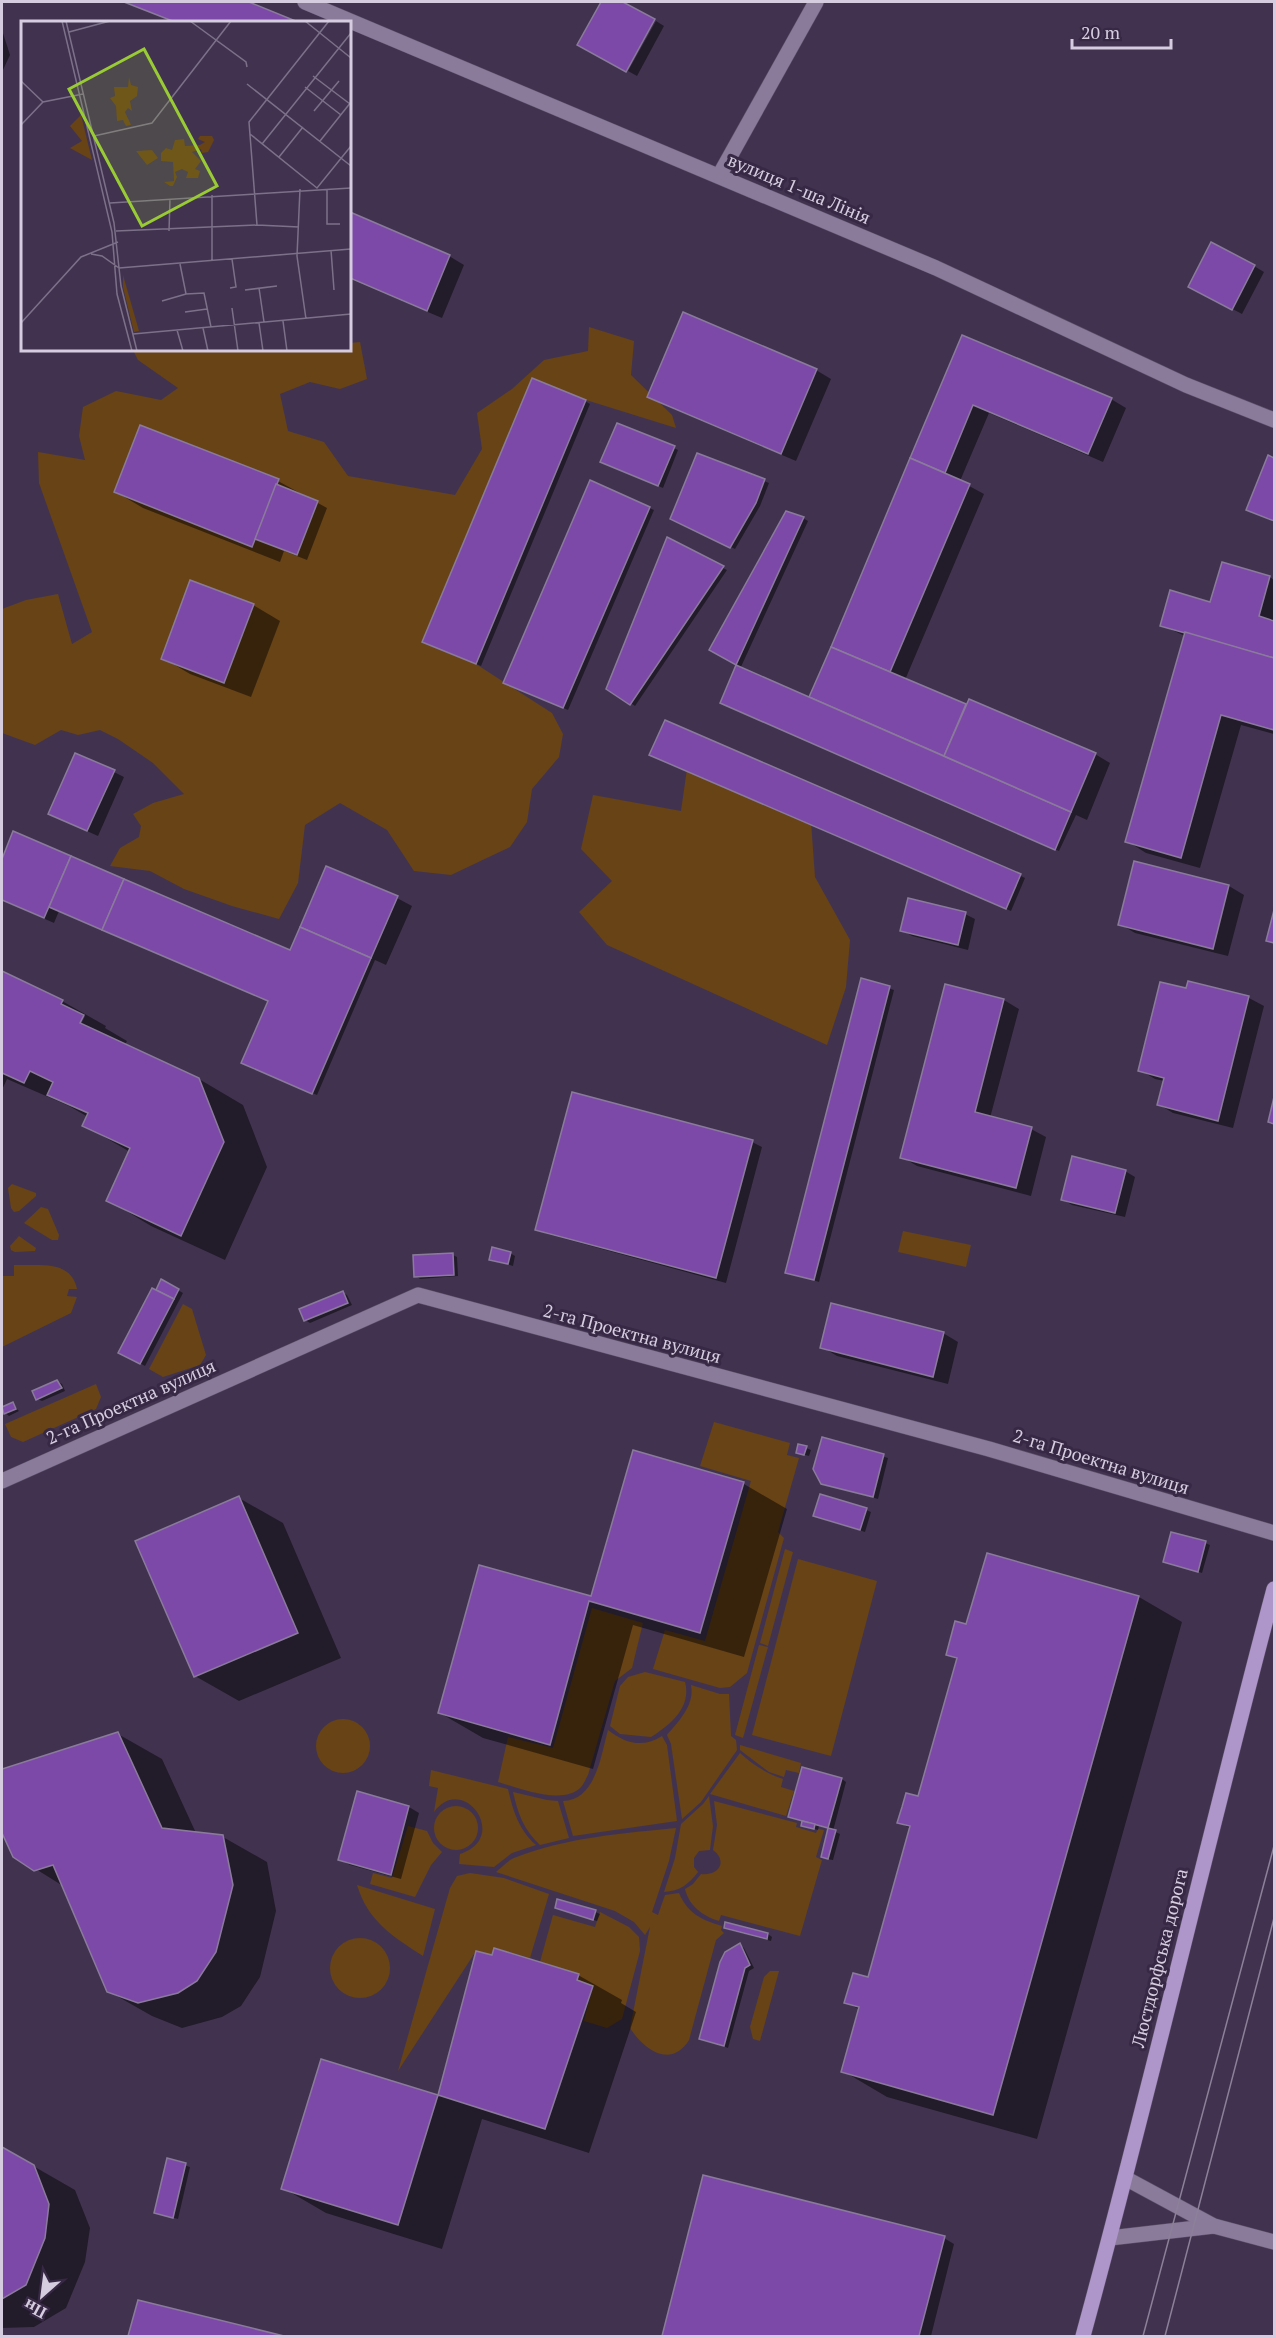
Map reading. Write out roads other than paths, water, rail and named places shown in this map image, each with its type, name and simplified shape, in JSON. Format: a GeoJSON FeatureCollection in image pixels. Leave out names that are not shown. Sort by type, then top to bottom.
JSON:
{"type":"FeatureCollection","features":[{"type":"Feature","properties":{"kind":"main road","name":"Люстдорфська дорога"},"geometry":{"type":"LineString","coordinates":[[1083,2337],[1275,1589]]}},
{"type":"Feature","properties":{"kind":"street","name":"вулиця 1-ша Лінія"},"geometry":{"type":"LineString","coordinates":[[305,2],[350,21]]}},
{"type":"Feature","properties":{"kind":"street"},"geometry":{"type":"LineString","coordinates":[[720,176],[816,2]]}},
{"type":"Feature","properties":{"kind":"street","name":"вулиця 1-ша Лінія"},"geometry":{"type":"LineString","coordinates":[[351,21],[936,268],[1186,385],[1275,420]]}},
{"type":"Feature","properties":{"kind":"street","name":"2-га Проектна вулиця"},"geometry":{"type":"LineString","coordinates":[[2,1481],[418,1295],[989,1449],[1275,1533]]}},
{"type":"Feature","properties":{"kind":"street"},"geometry":{"type":"LineString","coordinates":[[1125,2178],[1214,2226],[1275,2242]]}},
{"type":"Feature","properties":{"kind":"street"},"geometry":{"type":"LineString","coordinates":[[1110,2238],[1214,2226]]}},
{"type":"Feature","properties":{"kind":"tram line"},"geometry":{"type":"LineString","coordinates":[[1143,2336],[1274,1846]]}},
{"type":"Feature","properties":{"kind":"tram line"},"geometry":{"type":"LineString","coordinates":[[1165,2336],[1274,1918]]}}]}
